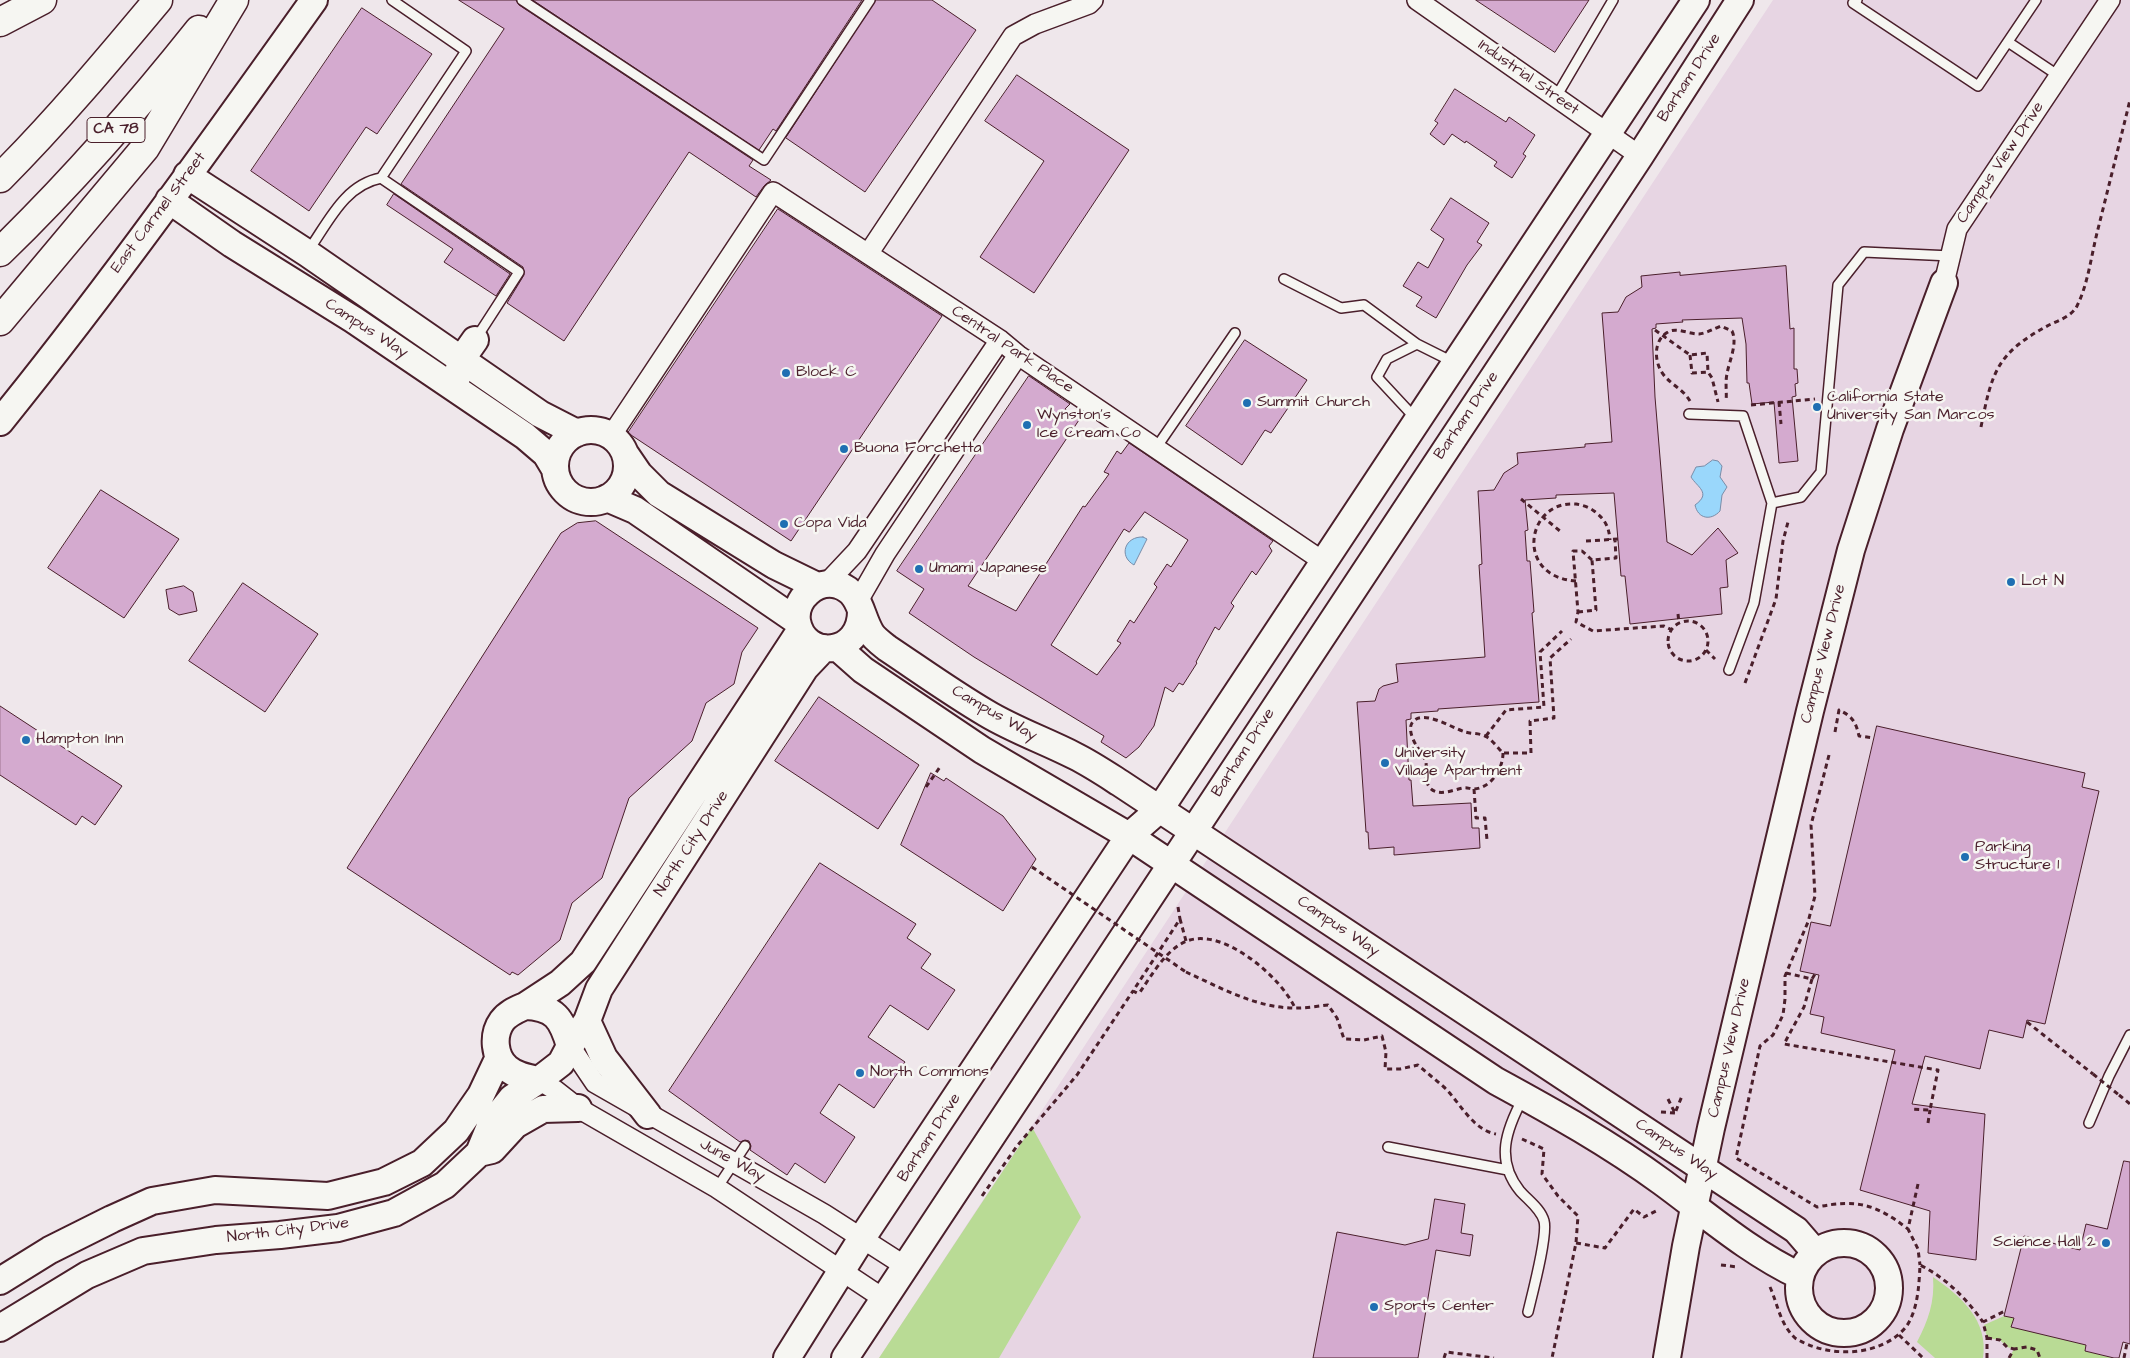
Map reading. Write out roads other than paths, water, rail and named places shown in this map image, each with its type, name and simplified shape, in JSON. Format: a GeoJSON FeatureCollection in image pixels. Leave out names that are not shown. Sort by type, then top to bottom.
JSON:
{"type":"FeatureCollection","features":[{"type":"Feature","properties":{"kind":"highway"},"geometry":{"type":"LineString","coordinates":[[0,22],[42,0]]}},
{"type":"Feature","properties":{"kind":"highway","name":"CA 78"},"geometry":{"type":"LineString","coordinates":[[0,178],[105,63],[158,0]]}},
{"type":"Feature","properties":{"kind":"highway","name":"CA 78"},"geometry":{"type":"LineString","coordinates":[[0,252],[80,170],[141,102],[222,0]]}},
{"type":"Feature","properties":{"kind":"highway"},"geometry":{"type":"LineString","coordinates":[[0,320],[144,148],[234,0]]}},
{"type":"Feature","properties":{"kind":"street","name":"East Carmel Street"},"geometry":{"type":"LineString","coordinates":[[0,422],[41,371],[169,200],[314,0]]}},
{"type":"Feature","properties":{"kind":"street"},"geometry":{"type":"LineString","coordinates":[[868,254],[1013,36],[1036,24],[1089,4],[1093,0]]}},
{"type":"Feature","properties":{"kind":"street","name":"Industrial Street"},"geometry":{"type":"LineString","coordinates":[[1417,0],[1640,156]]}},
{"type":"Feature","properties":{"kind":"street"},"geometry":{"type":"LineString","coordinates":[[1160,809],[1696,0]]}},
{"type":"Feature","properties":{"kind":"street","name":"Barham Drive"},"geometry":{"type":"LineString","coordinates":[[1171,864],[1640,156],[1740,0]]}},
{"type":"Feature","properties":{"kind":"street","name":"Campus View Drive"},"geometry":{"type":"LineString","coordinates":[[1667,1358],[1694,1207],[1805,728],[1851,550],[1890,429],[1944,283],[1957,229],[2110,0]]}},
{"type":"Feature","properties":{"kind":"street","name":"Campus Way"},"geometry":{"type":"LineString","coordinates":[[187,175],[307,253],[468,350],[540,414],[576,433]]}},
{"type":"Feature","properties":{"kind":"street","name":"Central Park Place"},"geometry":{"type":"LineString","coordinates":[[619,446],[773,192],[1000,340],[1018,355],[1156,448],[1318,572]]}},
{"type":"Feature","properties":{"kind":"street","name":"Campus Way"},"geometry":{"type":"LineString","coordinates":[[169,200],[232,244],[354,320],[525,436],[546,454],[564,490],[573,497],[583,501],[596,501],[608,498],[635,510],[799,626],[806,639],[814,645],[830,648],[982,750],[1129,836],[1496,1081],[1554,1112],[1656,1178],[1737,1240],[1778,1266],[1800,1276]]}},
{"type":"Feature","properties":{"kind":"street"},"geometry":{"type":"LineString","coordinates":[[799,626],[797,610],[801,600],[808,592],[821,585],[851,558],[1000,340]]}},
{"type":"Feature","properties":{"kind":"street"},"geometry":{"type":"LineString","coordinates":[[461,392],[456,375],[468,350]]}},
{"type":"Feature","properties":{"kind":"street"},"geometry":{"type":"LineString","coordinates":[[859,605],[868,580],[1018,355]]}},
{"type":"Feature","properties":{"kind":"street"},"geometry":{"type":"LineString","coordinates":[[555,469],[556,458],[560,448],[567,439],[576,433],[600,430],[619,446],[639,474],[658,494],[774,565],[821,585],[844,588],[852,592],[859,605],[861,620],[858,630],[853,638],[844,645],[830,648]]}},
{"type":"Feature","properties":{"kind":"street"},"geometry":{"type":"LineString","coordinates":[[608,498],[624,480],[627,468],[619,446]]}},
{"type":"Feature","properties":{"kind":"street","name":"Campus Way"},"geometry":{"type":"LineString","coordinates":[[859,605],[871,634],[895,653],[986,713],[1075,756],[1193,830],[1796,1230],[1816,1252]]}},
{"type":"Feature","properties":{"kind":"street","name":"North City Drive"},"geometry":{"type":"LineString","coordinates":[[0,1281],[50,1250],[112,1219],[152,1202],[215,1190],[328,1196],[384,1182],[422,1162],[456,1130],[481,1095],[498,1057],[497,1033],[502,1021],[513,1011],[525,1006],[560,983],[583,962],[799,626]]}},
{"type":"Feature","properties":{"kind":"street","name":"North City Drive"},"geometry":{"type":"LineString","coordinates":[[0,1328],[87,1275],[143,1251],[216,1240],[338,1228],[394,1213],[445,1185],[479,1152],[491,1124],[512,1098],[561,1063],[587,1021],[599,989],[805,668],[830,648]]}},
{"type":"Feature","properties":{"kind":"street","name":"Barham Drive"},"geometry":{"type":"LineString","coordinates":[[787,1358],[862,1238],[1129,836],[1160,809]]}},
{"type":"Feature","properties":{"kind":"street"},"geometry":{"type":"LineString","coordinates":[[845,1358],[1171,864]]}},
{"type":"Feature","properties":{"kind":"street"},"geometry":{"type":"LineString","coordinates":[[525,1006],[538,1006],[549,1010],[565,1027],[570,1046]]}},
{"type":"Feature","properties":{"kind":"street"},"geometry":{"type":"LineString","coordinates":[[587,1021],[604,1058],[648,1114]]}},
{"type":"Feature","properties":{"kind":"street","name":"June Way"},"geometry":{"type":"LineString","coordinates":[[570,1046],[595,1083],[648,1114],[740,1154],[905,1266]]}},
{"type":"Feature","properties":{"kind":"street"},"geometry":{"type":"LineString","coordinates":[[498,1057],[506,1067],[519,1076],[539,1080]]}},
{"type":"Feature","properties":{"kind":"street","name":"June Way"},"geometry":{"type":"LineString","coordinates":[[539,1080],[578,1108],[717,1188],[884,1299]]}},
{"type":"Feature","properties":{"kind":"street"},"geometry":{"type":"LineString","coordinates":[[479,1152],[492,1150],[515,1125],[543,1108],[578,1108]]}},
{"type":"Feature","properties":{"kind":"street"},"geometry":{"type":"LineString","coordinates":[[1835,1244],[1856,1244],[1869,1250],[1880,1260],[1887,1272],[1890,1286],[1888,1300],[1882,1314],[1872,1324],[1860,1331],[1846,1334],[1832,1332],[1818,1326],[1808,1316],[1801,1304],[1798,1290],[1800,1276],[1809,1259],[1816,1252],[1835,1244]]}},
{"type":"Feature","properties":{"kind":"lane"},"geometry":{"type":"LineString","coordinates":[[307,253],[347,194],[367,181],[381,178],[466,50],[392,0]]}},
{"type":"Feature","properties":{"kind":"lane"},"geometry":{"type":"LineString","coordinates":[[522,0],[764,160],[870,0]]}},
{"type":"Feature","properties":{"kind":"lane"},"geometry":{"type":"LineString","coordinates":[[1556,97],[1613,0]]}},
{"type":"Feature","properties":{"kind":"lane"},"geometry":{"type":"LineString","coordinates":[[1857,0],[1853,3],[1978,86],[2036,0]]}},
{"type":"Feature","properties":{"kind":"lane"},"geometry":{"type":"LineString","coordinates":[[2008,42],[2059,76]]}},
{"type":"Feature","properties":{"kind":"lane"},"geometry":{"type":"LineString","coordinates":[[381,178],[519,272],[468,350]]}},
{"type":"Feature","properties":{"kind":"lane"},"geometry":{"type":"LineString","coordinates":[[1772,503],[1802,497],[1821,472],[1838,284],[1864,252],[1951,256]]}},
{"type":"Feature","properties":{"kind":"lane"},"geometry":{"type":"LineString","coordinates":[[1284,278],[1341,308],[1364,305],[1417,344],[1456,363]]}},
{"type":"Feature","properties":{"kind":"lane"},"geometry":{"type":"LineString","coordinates":[[1156,448],[1235,333]]}},
{"type":"Feature","properties":{"kind":"lane"},"geometry":{"type":"LineString","coordinates":[[1417,344],[1387,359],[1377,378],[1418,421]]}},
{"type":"Feature","properties":{"kind":"lane"},"geometry":{"type":"LineString","coordinates":[[1689,414],[1720,412],[1743,416],[1772,503],[1754,603],[1729,670]]}},
{"type":"Feature","properties":{"kind":"lane"},"geometry":{"type":"LineString","coordinates":[[2089,1123],[2109,1076],[2130,1035]]}},
{"type":"Feature","properties":{"kind":"lane"},"geometry":{"type":"LineString","coordinates":[[1524,1096],[1510,1123],[1505,1147],[1508,1170],[1519,1190],[1535,1207],[1544,1221],[1544,1236],[1528,1312]]}},
{"type":"Feature","properties":{"kind":"lane"},"geometry":{"type":"LineString","coordinates":[[1388,1147],[1508,1170]]}},
{"type":"Feature","properties":{"kind":"lane"},"geometry":{"type":"LineString","coordinates":[[717,1188],[740,1154]]}},
{"type":"Feature","properties":{"kind":"water"},"geometry":{"type":"Polygon","coordinates":[[[1713,460],[1718,461],[1722,466],[1720,477],[1727,487],[1722,495],[1720,511],[1713,516],[1705,517],[1699,513],[1695,505],[1702,497],[1702,490],[1691,477],[1696,467],[1704,466],[1713,460]]]}},
{"type":"Feature","properties":{"kind":"water"},"geometry":{"type":"Polygon","coordinates":[[[1143,537],[1147,539],[1134,565],[1126,557],[1126,547],[1132,540],[1143,537]]]}},
{"type":"Feature","properties":{"kind":"place","name":"Block C"},"geometry":{"type":"Point","coordinates":[786,373]}},
{"type":"Feature","properties":{"kind":"place","name":"Summit Church"},"geometry":{"type":"Point","coordinates":[1247,403]}},
{"type":"Feature","properties":{"kind":"place","name":"California State University San Marcos"},"geometry":{"type":"Point","coordinates":[1817,407]}},
{"type":"Feature","properties":{"kind":"place","name":"Wynston's Ice Cream Co"},"geometry":{"type":"Point","coordinates":[1027,425]}},
{"type":"Feature","properties":{"kind":"place","name":"Buona Forchetta"},"geometry":{"type":"Point","coordinates":[844,449]}},
{"type":"Feature","properties":{"kind":"place","name":"Copa Vida"},"geometry":{"type":"Point","coordinates":[784,524]}},
{"type":"Feature","properties":{"kind":"place","name":"Umami Japanese"},"geometry":{"type":"Point","coordinates":[919,569]}},
{"type":"Feature","properties":{"kind":"place","name":"Lot N"},"geometry":{"type":"Point","coordinates":[2011,582]}},
{"type":"Feature","properties":{"kind":"place","name":"Hampton Inn"},"geometry":{"type":"Point","coordinates":[26,740]}},
{"type":"Feature","properties":{"kind":"place","name":"University Village Apartment"},"geometry":{"type":"Point","coordinates":[1385,763]}},
{"type":"Feature","properties":{"kind":"place","name":"Parking Structure 1"},"geometry":{"type":"Point","coordinates":[1965,857]}},
{"type":"Feature","properties":{"kind":"place","name":"North Commons"},"geometry":{"type":"Point","coordinates":[860,1073]}},
{"type":"Feature","properties":{"kind":"place","name":"Science Hall 2"},"geometry":{"type":"Point","coordinates":[2106,1243]}},
{"type":"Feature","properties":{"kind":"place","name":"Sports Center"},"geometry":{"type":"Point","coordinates":[1374,1307]}}]}
